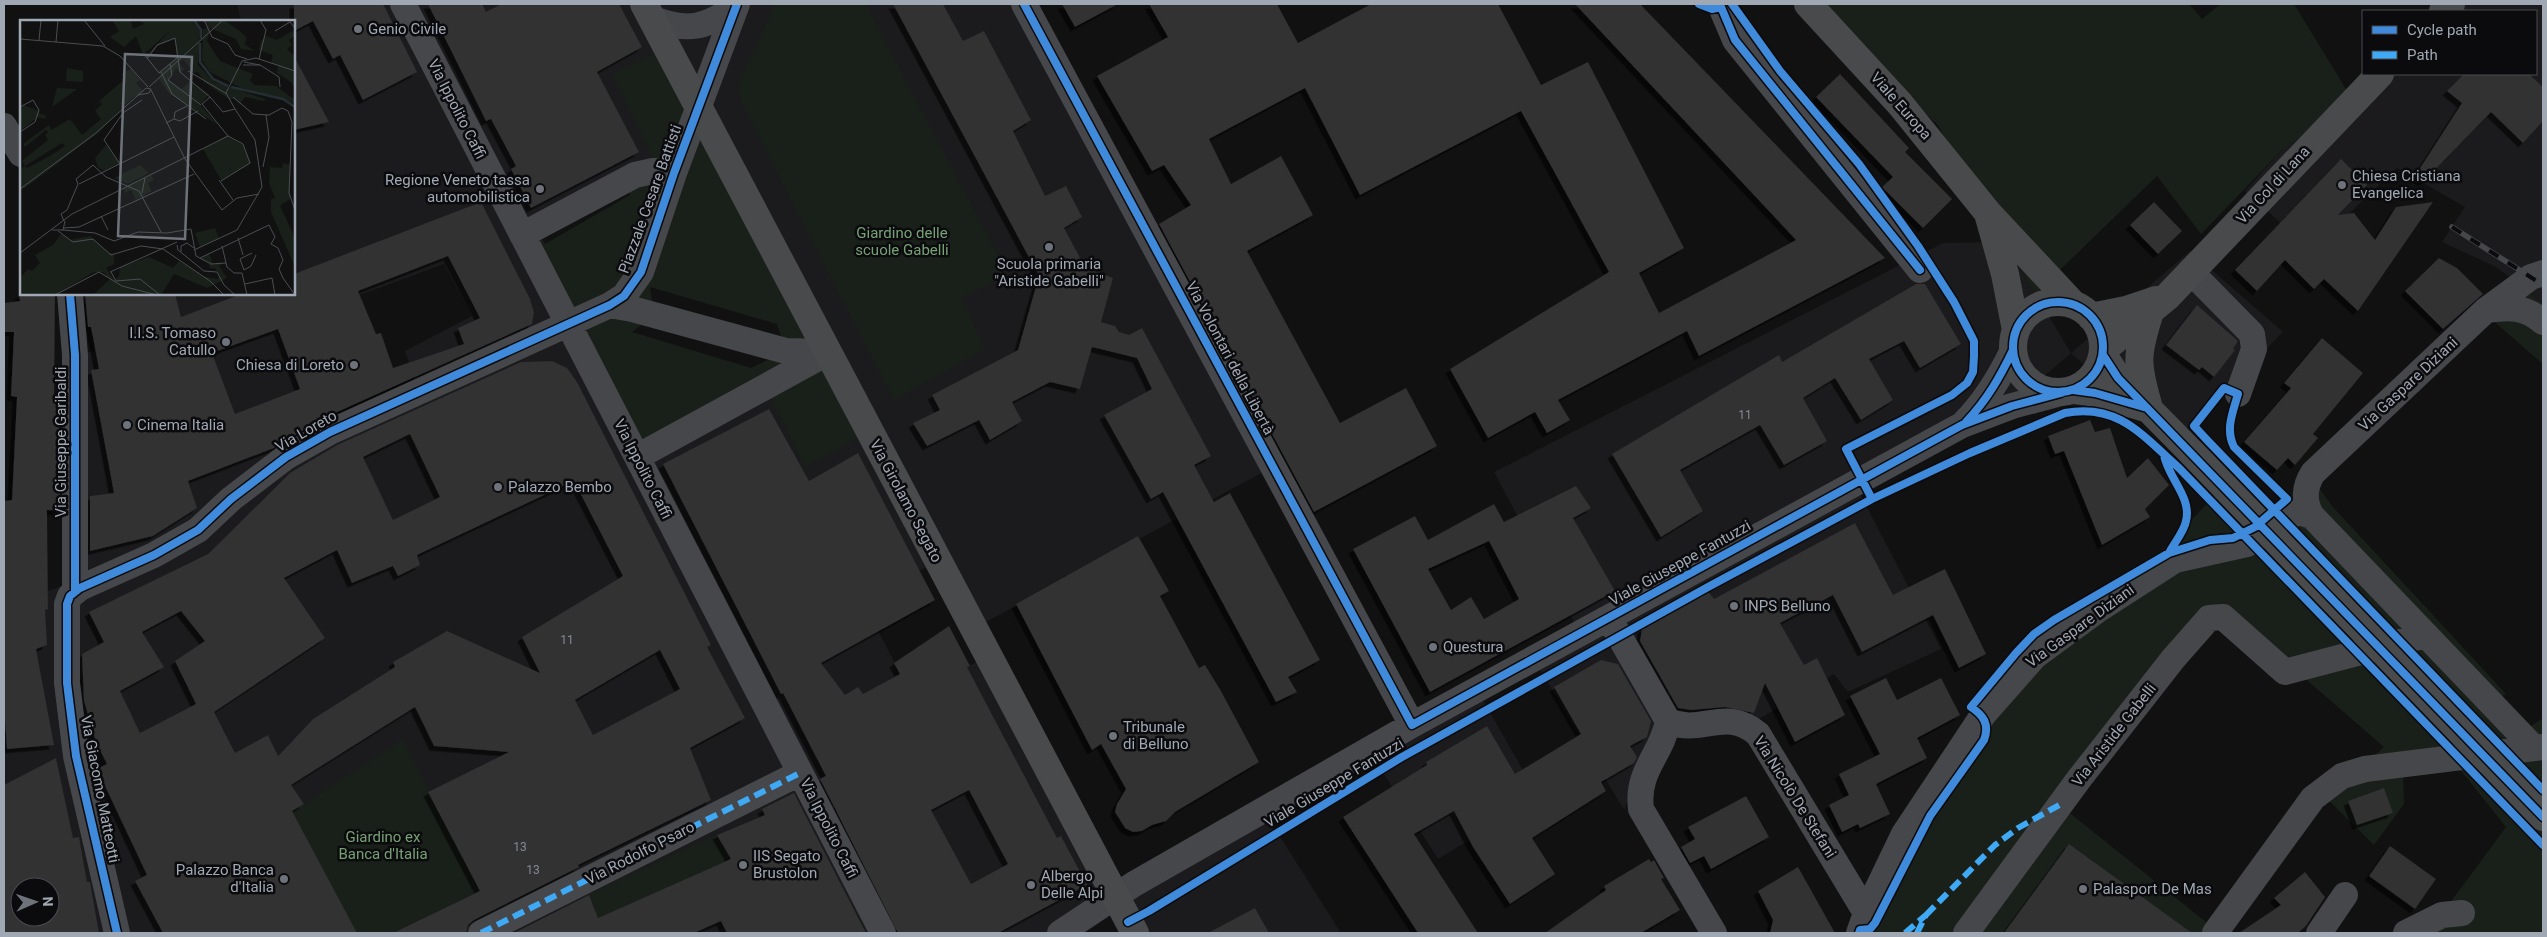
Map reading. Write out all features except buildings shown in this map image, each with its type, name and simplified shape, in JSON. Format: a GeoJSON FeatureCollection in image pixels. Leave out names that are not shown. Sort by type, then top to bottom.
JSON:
{"type":"FeatureCollection","features":[{"type":"Feature","properties":{"kind":"main road","name":"Viale Europa"},"geometry":{"type":"LineString","coordinates":[[1808,4],[1900,104],[1988,213],[2083,311],[2101,334],[2103,352],[2118,378],[2543,817]]}},
{"type":"Feature","properties":{"kind":"main road","name":"Via Girolamo Segato"},"geometry":{"type":"LineString","coordinates":[[648,11],[1134,933]]}},
{"type":"Feature","properties":{"kind":"main road","name":"Via Col di Lana"},"geometry":{"type":"LineString","coordinates":[[2103,352],[2191,272],[2379,75]]}},
{"type":"Feature","properties":{"kind":"main road","name":"Viale Europa"},"geometry":{"type":"LineString","coordinates":[[1988,213],[2005,274],[2017,367],[2028,382],[2043,390],[2095,393],[2150,409]]}},
{"type":"Feature","properties":{"kind":"main road"},"geometry":{"type":"LineString","coordinates":[[2014,340],[2026,315],[2040,306],[2057,302],[2083,311]]}},
{"type":"Feature","properties":{"kind":"main road","name":"Via Col di Lana"},"geometry":{"type":"LineString","coordinates":[[2083,311],[2126,310],[2158,304]]}},
{"type":"Feature","properties":{"kind":"main road"},"geometry":{"type":"LineString","coordinates":[[2150,409],[2139,375],[2139,346],[2158,304]]}},
{"type":"Feature","properties":{"kind":"main road"},"geometry":{"type":"LineString","coordinates":[[2067,392],[2093,377],[2103,352]]}},
{"type":"Feature","properties":{"kind":"street","name":"Via Ippolito Caffi"},"geometry":{"type":"LineString","coordinates":[[403,4],[883,933]]}},
{"type":"Feature","properties":{"kind":"street","name":"Via Volontari della Libertà"},"geometry":{"type":"LineString","coordinates":[[1024,4],[1412,725]]}},
{"type":"Feature","properties":{"kind":"street"},"geometry":{"type":"LineString","coordinates":[[1715,5],[1735,40],[1920,270]]}},
{"type":"Feature","properties":{"kind":"street","name":"Piazzale Cesare Battisti"},"geometry":{"type":"LineString","coordinates":[[568,324],[610,305],[624,296],[641,272],[674,173],[736,6]]}},
{"type":"Feature","properties":{"kind":"street"},"geometry":{"type":"LineString","coordinates":[[648,11],[682,27],[703,26],[714,22],[736,6]]}},
{"type":"Feature","properties":{"kind":"street"},"geometry":{"type":"LineString","coordinates":[[4,126],[20,152]]}},
{"type":"Feature","properties":{"kind":"street","name":"Piazzale Cesare Battisti"},"geometry":{"type":"LineString","coordinates":[[522,235],[635,175],[653,171],[674,173]]}},
{"type":"Feature","properties":{"kind":"street"},"geometry":{"type":"LineString","coordinates":[[2191,272],[2252,334],[2254,349],[2238,394]]}},
{"type":"Feature","properties":{"kind":"street","name":"Via Gaspare Diziani"},"geometry":{"type":"LineString","coordinates":[[2535,747],[2312,516],[2308,510],[2306,493],[2313,473],[2486,310],[2531,277],[2543,273]]}},
{"type":"Feature","properties":{"kind":"street","name":"Via Giuseppe Garibaldi"},"geometry":{"type":"LineString","coordinates":[[70,295],[75,355],[75,591]]}},
{"type":"Feature","properties":{"kind":"street"},"geometry":{"type":"LineString","coordinates":[[610,305],[632,309],[786,352],[828,352]]}},
{"type":"Feature","properties":{"kind":"street"},"geometry":{"type":"LineString","coordinates":[[2486,310],[2509,307],[2520,308],[2543,322]]}},
{"type":"Feature","properties":{"kind":"street","name":"Via Loreto"},"geometry":{"type":"LineString","coordinates":[[75,591],[154,555],[198,530],[231,499],[282,460],[330,432],[568,324]]}},
{"type":"Feature","properties":{"kind":"street","name":"Viale Giuseppe Fantuzzi"},"geometry":{"type":"LineString","coordinates":[[1962,426],[1980,407],[1994,386],[2014,340]]}},
{"type":"Feature","properties":{"kind":"street"},"geometry":{"type":"LineString","coordinates":[[637,457],[828,352]]}},
{"type":"Feature","properties":{"kind":"street","name":"Viale Giuseppe Fantuzzi"},"geometry":{"type":"LineString","coordinates":[[1060,933],[1114,896],[1412,725],[1962,426],[2012,406],[2067,392]]}},
{"type":"Feature","properties":{"kind":"street","name":"Via Gaspare Diziani"},"geometry":{"type":"LineString","coordinates":[[1862,923],[1904,834],[1960,746],[2011,680],[2035,656],[2100,609],[2175,560],[2247,544],[2295,514],[2302,513],[2312,516]]}},
{"type":"Feature","properties":{"kind":"street","name":"Via Giacomo Matteotti"},"geometry":{"type":"LineString","coordinates":[[75,591],[66,604],[67,683],[76,756],[117,933]]}},
{"type":"Feature","properties":{"kind":"street","name":"Via Aristide Gabelli"},"geometry":{"type":"LineString","coordinates":[[1966,933],[2079,779],[2203,622],[2215,616],[2223,617],[2285,672],[2426,635]]}},
{"type":"Feature","properties":{"kind":"street"},"geometry":{"type":"LineString","coordinates":[[1609,618],[1668,721],[1667,730],[1644,772],[1640,785],[1641,809],[1714,933]]}},
{"type":"Feature","properties":{"kind":"street","name":"Via Nicolò De Stefani"},"geometry":{"type":"LineString","coordinates":[[1668,721],[1688,726],[1727,720],[1739,722],[1758,734],[1862,923]]}},
{"type":"Feature","properties":{"kind":"street"},"geometry":{"type":"LineString","coordinates":[[2214,933],[2313,798],[2342,776],[2365,769],[2535,747]]}},
{"type":"Feature","properties":{"kind":"street","name":"Via Rodolfo Psaro"},"geometry":{"type":"LineString","coordinates":[[481,933],[800,772]]}},
{"type":"Feature","properties":{"kind":"street"},"geometry":{"type":"LineString","coordinates":[[2319,933],[2345,896]]}},
{"type":"Feature","properties":{"kind":"street"},"geometry":{"type":"LineString","coordinates":[[2406,933],[2442,915],[2462,913]]}},
{"type":"Feature","properties":{"kind":"shaded area"},"geometry":{"type":"Polygon","coordinates":[[[237,4],[1029,4],[1276,465],[975,628],[940,560],[862,601],[912,695],[990,655],[1120,897],[1061,933],[4,933],[4,607],[70,583],[81,353],[138,346],[132,295],[295,295],[295,20],[241,20],[237,4]],[[654,160],[535,228],[573,326],[768,391],[873,430],[654,160]],[[444,264],[360,295],[363,302],[303,326],[341,435],[420,396],[405,351],[472,316],[444,264]]]}},
{"type":"Feature","properties":{"kind":"shaded area"},"geometry":{"type":"Polygon","coordinates":[[[2436,4],[2543,4],[2543,303],[2496,267],[2442,242],[2465,207],[2397,168],[2311,250],[2245,191],[2281,151],[2311,130],[2368,75],[2537,75],[2537,10],[2430,10],[2436,4]]]}},
{"type":"Feature","properties":{"kind":"shaded area"},"geometry":{"type":"Polygon","coordinates":[[[2004,242],[2071,353],[2020,397],[1859,492],[1941,649],[1848,692],[1834,674],[1759,719],[1680,733],[1661,721],[1624,810],[1536,663],[1583,639],[1494,472],[1943,243],[2004,242]]]}},
{"type":"Feature","properties":{"kind":"shaded area"},"geometry":{"type":"Polygon","coordinates":[[[2190,251],[2283,332],[2170,445],[2071,353],[2190,251]]]}},
{"type":"Feature","properties":{"kind":"shaded area"},"geometry":{"type":"Polygon","coordinates":[[[1480,695],[1539,798],[1438,859],[1371,754],[1480,695]]]}},
{"type":"Feature","properties":{"kind":"shaded area"},"geometry":{"type":"Polygon","coordinates":[[[1267,816],[1341,933],[1141,933],[1120,897],[1267,816]]]}},
{"type":"Feature","properties":{"kind":"green space","name":"Giardino delle scuole Gabelli"},"geometry":{"type":"Polygon","coordinates":[[[775,4],[865,4],[1008,274],[961,298],[985,349],[894,400],[740,100],[740,82],[775,4]]]}},
{"type":"Feature","properties":{"kind":"green space"},"geometry":{"type":"Polygon","coordinates":[[[1804,4],[2189,4],[2202,19],[2221,4],[2294,4],[2349,94],[2311,130],[2281,151],[2201,234],[2157,176],[2035,294],[1937,124],[1804,4]]]}},
{"type":"Feature","properties":{"kind":"green space"},"geometry":{"type":"Polygon","coordinates":[[[672,44],[873,430],[805,467],[768,391],[643,458],[556,302],[535,228],[545,244],[630,195],[624,181],[654,160],[612,75],[672,44]],[[650,287],[654,315],[632,332],[751,368],[786,351],[777,324],[650,287]]]}},
{"type":"Feature","properties":{"kind":"green space"},"geometry":{"type":"Polygon","coordinates":[[[2523,288],[2543,303],[2543,364],[2490,318],[2523,288]]]}},
{"type":"Feature","properties":{"kind":"green space"},"geometry":{"type":"Polygon","coordinates":[[[2314,481],[2332,506],[2506,694],[2491,703],[2516,736],[2543,718],[2543,933],[2399,933],[2444,911],[2506,827],[2454,762],[2403,769],[2404,804],[2374,845],[2314,786],[2367,762],[2384,747],[2226,610],[2066,810],[2211,926],[2207,933],[1861,933],[1954,751],[2026,634],[2163,550],[2219,491],[2260,534],[2314,481]]]}},
{"type":"Feature","properties":{"kind":"green space","name":"Giardino ex Banca d'Italia"},"geometry":{"type":"Polygon","coordinates":[[[403,739],[480,891],[393,933],[356,933],[300,826],[257,831],[304,804],[403,739]]]}},
{"type":"Feature","properties":{"kind":"green space"},"geometry":{"type":"Polygon","coordinates":[[[717,835],[731,859],[598,918],[589,894],[717,835]]]}},
{"type":"Feature","properties":{"kind":"railway"},"geometry":{"type":"LineString","coordinates":[[2452,227],[2543,285]]}},
{"type":"Feature","properties":{"kind":"marked path"},"geometry":{"type":"LineString","coordinates":[[481,933],[800,773]]}},
{"type":"Feature","properties":{"kind":"marked path"},"geometry":{"type":"LineString","coordinates":[[1926,915],[1995,845],[2018,828],[2061,804]]}},
{"type":"Feature","properties":{"kind":"marked path"},"geometry":{"type":"LineString","coordinates":[[1905,933],[1926,915],[1917,933]]}},
{"type":"Feature","properties":{"kind":"cycle path"},"geometry":{"type":"LineString","coordinates":[[117,933],[76,756],[67,683],[67,604],[70,596],[80,588],[154,555],[198,530],[231,499],[286,457],[330,432],[610,305],[624,296],[641,272],[674,173],[737,4]]}},
{"type":"Feature","properties":{"kind":"cycle path"},"geometry":{"type":"LineString","coordinates":[[1024,4],[1412,725],[1962,425],[2012,406],[2061,393]]}},
{"type":"Feature","properties":{"kind":"cycle path"},"geometry":{"type":"LineString","coordinates":[[1699,4],[1712,9],[1721,7],[1735,40],[1920,270]]}},
{"type":"Feature","properties":{"kind":"cycle path"},"geometry":{"type":"LineString","coordinates":[[1732,4],[1780,71],[1859,164],[1918,246],[1954,302],[1974,341],[1973,372],[1967,383],[1952,395],[1846,449],[1872,499]]}},
{"type":"Feature","properties":{"kind":"cycle path"},"geometry":{"type":"LineString","coordinates":[[70,295],[75,355],[75,591]]}},
{"type":"Feature","properties":{"kind":"cycle path"},"geometry":{"type":"LineString","coordinates":[[2058,302],[2075,305],[2090,315],[2100,330],[2103,347],[2100,364],[2090,379],[2075,389],[2058,392],[2041,389],[2026,379],[2016,364],[2013,347],[2016,330],[2026,315],[2041,305],[2058,302]]}},
{"type":"Feature","properties":{"kind":"cycle path"},"geometry":{"type":"LineString","coordinates":[[1966,422],[1992,388],[2013,350]]}},
{"type":"Feature","properties":{"kind":"cycle path"},"geometry":{"type":"LineString","coordinates":[[2103,355],[2118,378],[2543,817]]}},
{"type":"Feature","properties":{"kind":"cycle path"},"geometry":{"type":"LineString","coordinates":[[1859,933],[1860,930],[1870,929],[1875,923],[1930,816],[1984,740],[1986,725],[1979,713],[1971,707],[2034,634],[2054,620],[2169,553],[2210,540],[2233,538],[2255,527],[2287,499],[2234,447],[2231,440],[2230,427],[2238,394],[2224,388],[2194,426],[2207,440],[2543,790]]}},
{"type":"Feature","properties":{"kind":"cycle path"},"geometry":{"type":"LineString","coordinates":[[2073,390],[2095,393],[2147,408]]}},
{"type":"Feature","properties":{"kind":"cycle path"},"geometry":{"type":"LineString","coordinates":[[1128,922],[1402,757],[1708,587],[1872,499],[1970,453],[2065,413],[2084,411],[2115,417],[2128,424],[2141,433],[2179,468],[2543,845]]}},
{"type":"Feature","properties":{"kind":"cycle path"},"geometry":{"type":"LineString","coordinates":[[2164,455],[2170,472],[2183,496],[2187,512],[2183,529],[2169,553]]}},
{"type":"Feature","properties":{"kind":"place","name":"Genio Civile"},"geometry":{"type":"Point","coordinates":[358,29]}},
{"type":"Feature","properties":{"kind":"place","name":"Chiesa Cristiana Evangelica"},"geometry":{"type":"Point","coordinates":[2342,185]}},
{"type":"Feature","properties":{"kind":"place","name":"Regione Veneto tassa automobilistica"},"geometry":{"type":"Point","coordinates":[540,189]}},
{"type":"Feature","properties":{"kind":"place","name":"Scuola primaria \"Aristide Gabelli\""},"geometry":{"type":"Point","coordinates":[1049,247]}},
{"type":"Feature","properties":{"kind":"place","name":"I.I.S. Tomaso Catullo"},"geometry":{"type":"Point","coordinates":[226,342]}},
{"type":"Feature","properties":{"kind":"place","name":"Chiesa di Loreto"},"geometry":{"type":"Point","coordinates":[354,365]}},
{"type":"Feature","properties":{"kind":"place","name":"Cinema Italia"},"geometry":{"type":"Point","coordinates":[127,425]}},
{"type":"Feature","properties":{"kind":"place","name":"Palazzo Bembo"},"geometry":{"type":"Point","coordinates":[498,487]}},
{"type":"Feature","properties":{"kind":"place","name":"INPS Belluno"},"geometry":{"type":"Point","coordinates":[1734,606]}},
{"type":"Feature","properties":{"kind":"place","name":"Questura"},"geometry":{"type":"Point","coordinates":[1433,647]}},
{"type":"Feature","properties":{"kind":"place","name":"Tribunale di Belluno"},"geometry":{"type":"Point","coordinates":[1113,736]}},
{"type":"Feature","properties":{"kind":"place","name":"IIS Segato Brustolon"},"geometry":{"type":"Point","coordinates":[743,865]}},
{"type":"Feature","properties":{"kind":"place","name":"Palazzo Banca d'Italia"},"geometry":{"type":"Point","coordinates":[284,879]}},
{"type":"Feature","properties":{"kind":"place","name":"Albergo Delle Alpi"},"geometry":{"type":"Point","coordinates":[1031,885]}},
{"type":"Feature","properties":{"kind":"place","name":"Palasport De Mas"},"geometry":{"type":"Point","coordinates":[2083,889]}}]}
